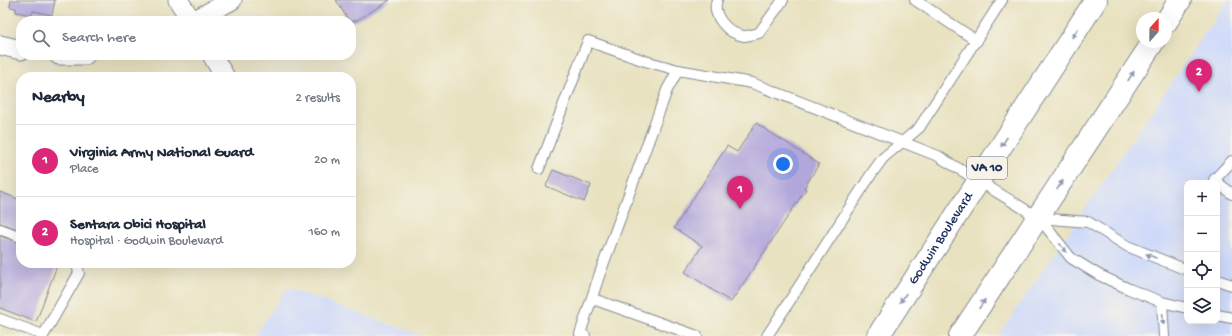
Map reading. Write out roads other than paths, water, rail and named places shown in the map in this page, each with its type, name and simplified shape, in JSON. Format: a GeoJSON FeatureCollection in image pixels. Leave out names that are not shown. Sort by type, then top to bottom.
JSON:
{"type":"FeatureCollection","features":[{"type":"Feature","properties":{"kind":"highway","name":"Godwin Boulevard"},"geometry":{"type":"LineString","coordinates":[[878,336],[1096,0]]}},
{"type":"Feature","properties":{"kind":"highway"},"geometry":{"type":"LineString","coordinates":[[1172,13],[1180,0]]}},
{"type":"Feature","properties":{"kind":"highway"},"geometry":{"type":"LineString","coordinates":[[960,336],[1039,218],[1149,48]]}},
{"type":"Feature","properties":{"kind":"street"},"geometry":{"type":"LineString","coordinates":[[178,0],[189,16]]}},
{"type":"Feature","properties":{"kind":"street"},"geometry":{"type":"LineString","coordinates":[[202,16],[232,0]]}},
{"type":"Feature","properties":{"kind":"street"},"geometry":{"type":"LineString","coordinates":[[0,45],[16,49]]}},
{"type":"Feature","properties":{"kind":"street"},"geometry":{"type":"LineString","coordinates":[[215,60],[222,72]]}},
{"type":"Feature","properties":{"kind":"lane"},"geometry":{"type":"LineString","coordinates":[[715,1],[716,13],[725,27],[743,36],[759,33],[782,0]]}},
{"type":"Feature","properties":{"kind":"lane"},"geometry":{"type":"LineString","coordinates":[[915,0],[977,41]]}},
{"type":"Feature","properties":{"kind":"lane"},"geometry":{"type":"LineString","coordinates":[[767,336],[872,173],[883,158],[903,143],[919,128],[1003,0]]}},
{"type":"Feature","properties":{"kind":"lane"},"geometry":{"type":"LineString","coordinates":[[539,169],[588,41],[645,61],[678,70],[752,83],[820,108],[938,156],[1039,218],[1071,258],[1117,284],[1162,302],[1184,307]]}},
{"type":"Feature","properties":{"kind":"lane"},"geometry":{"type":"LineString","coordinates":[[585,336],[580,334],[593,299],[599,276],[664,98],[678,70]]}},
{"type":"Feature","properties":{"kind":"lane"},"geometry":{"type":"LineString","coordinates":[[1232,161],[1214,180],[1232,194]]}},
{"type":"Feature","properties":{"kind":"lane"},"geometry":{"type":"LineString","coordinates":[[1039,218],[1088,222],[1127,246],[1184,269]]}},
{"type":"Feature","properties":{"kind":"lane"},"geometry":{"type":"LineString","coordinates":[[0,229],[16,235]]}},
{"type":"Feature","properties":{"kind":"lane"},"geometry":{"type":"LineString","coordinates":[[0,319],[43,336],[79,273],[78,268]]}},
{"type":"Feature","properties":{"kind":"lane"},"geometry":{"type":"LineString","coordinates":[[1220,281],[1232,285]]}},
{"type":"Feature","properties":{"kind":"lane"},"geometry":{"type":"LineString","coordinates":[[593,299],[697,336]]}},
{"type":"Feature","properties":{"kind":"lane"},"geometry":{"type":"LineString","coordinates":[[1162,302],[1164,336]]}},
{"type":"Feature","properties":{"kind":"lane"},"geometry":{"type":"LineString","coordinates":[[1220,316],[1232,318]]}},
{"type":"Feature","properties":{"kind":"place","name":"Sentara Obici Hospital"},"geometry":{"type":"Point","coordinates":[1199,92]}},
{"type":"Feature","properties":{"kind":"place","name":"Virginia Army National Guard"},"geometry":{"type":"Point","coordinates":[740,209]}}]}
